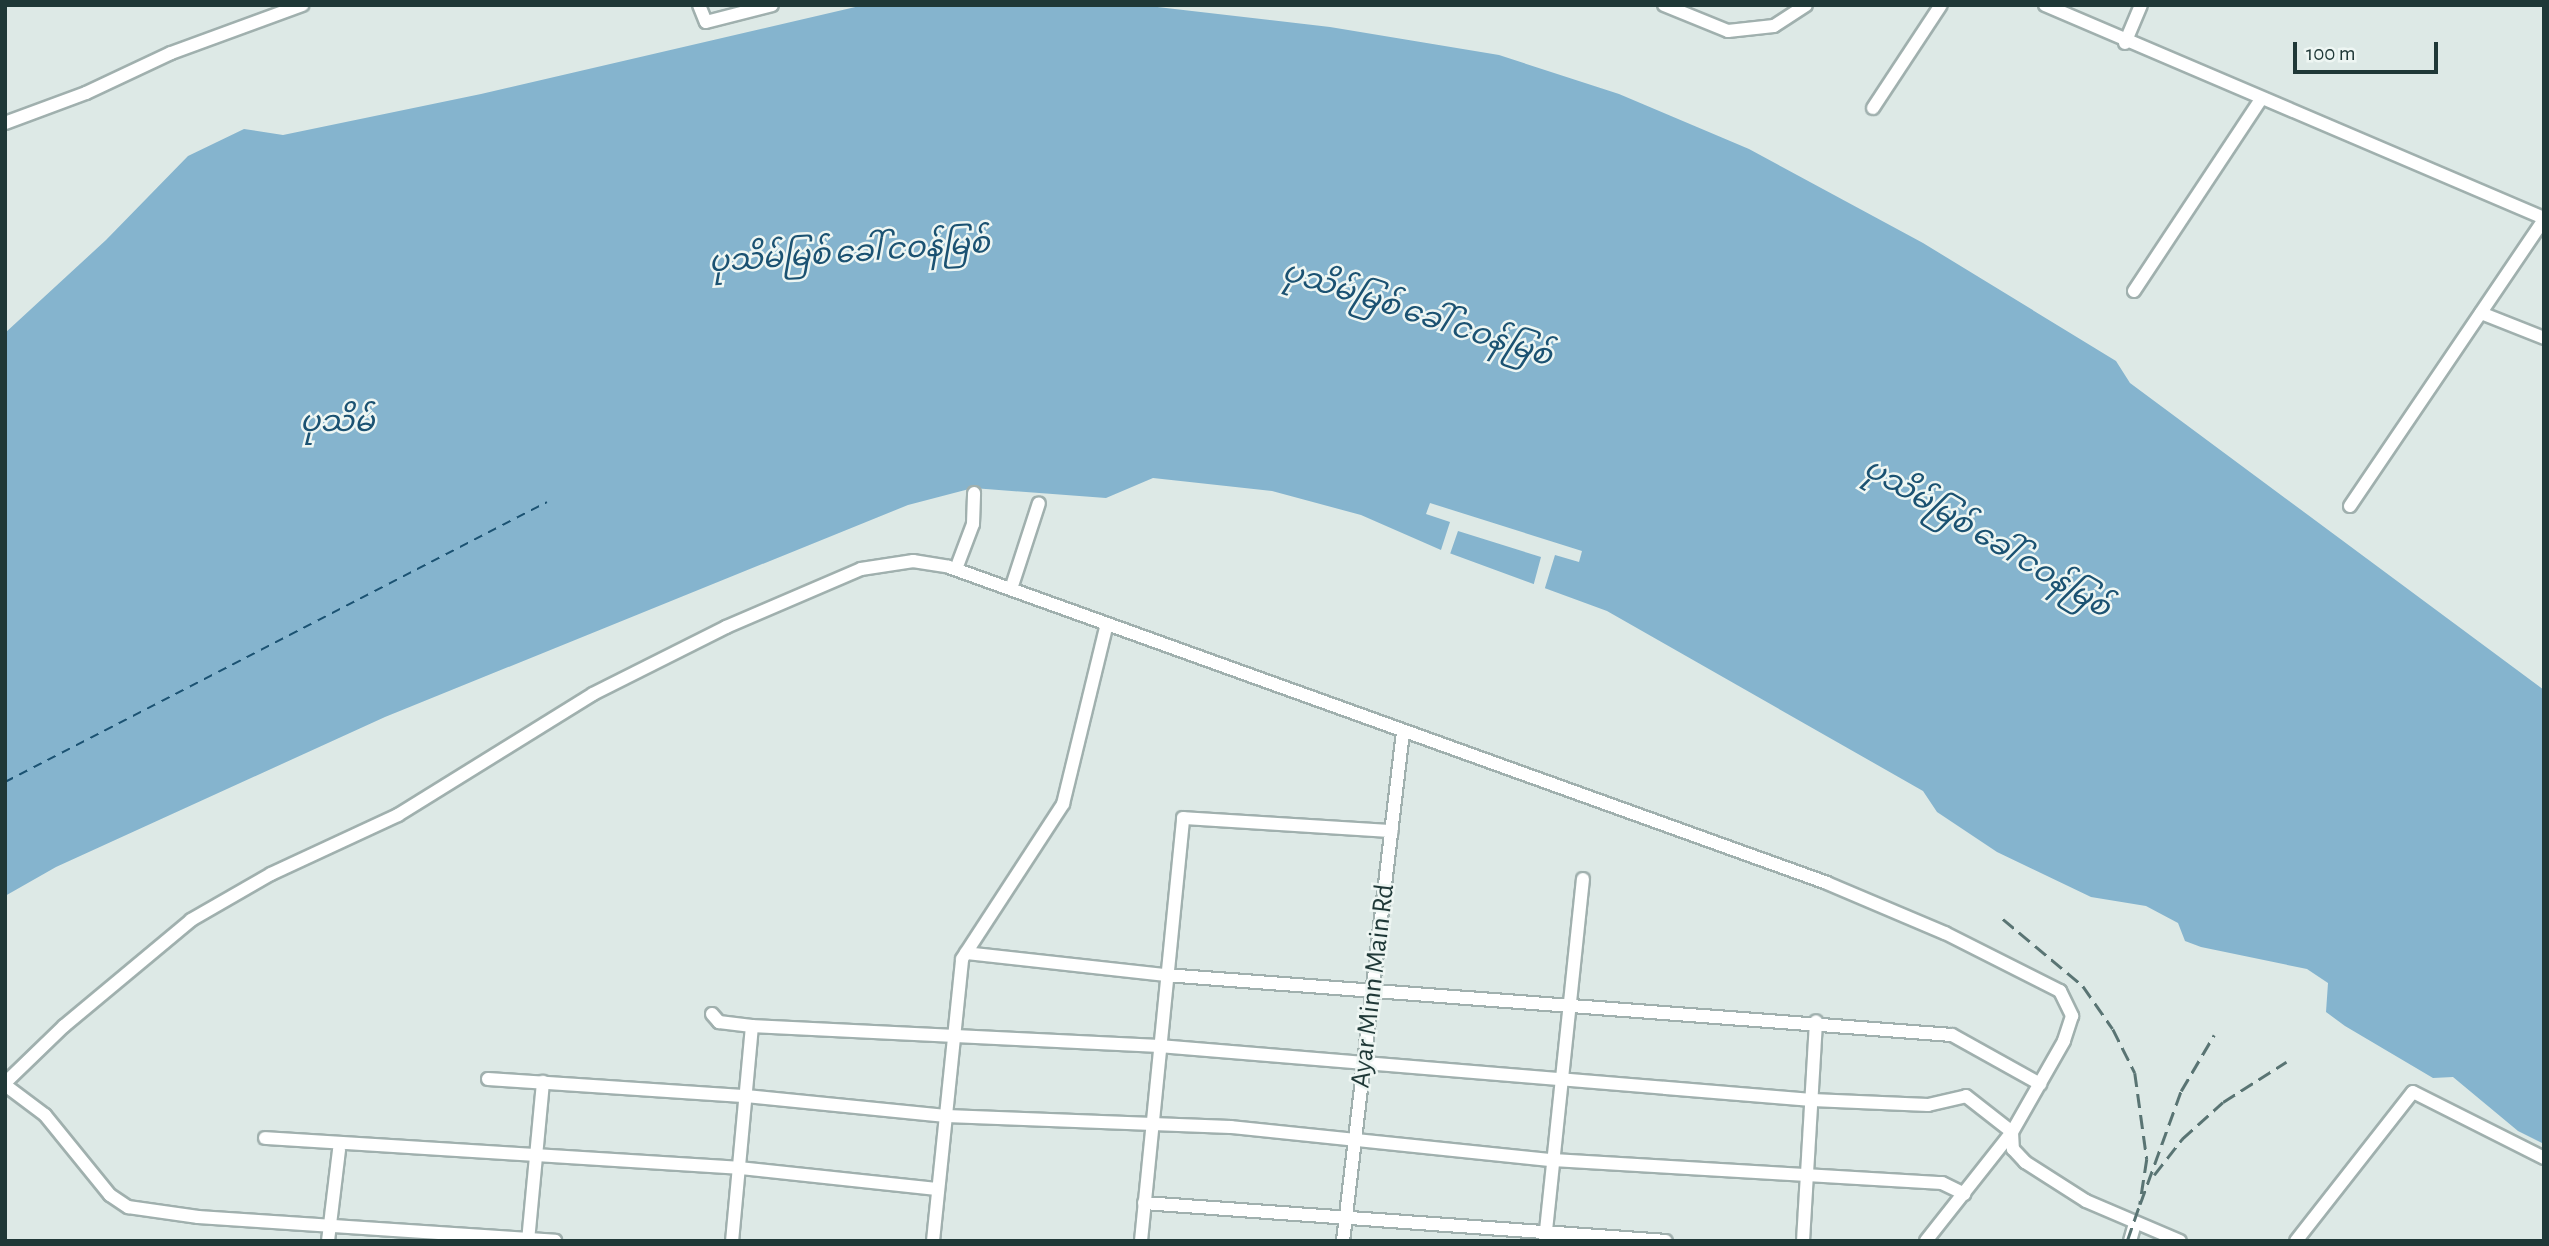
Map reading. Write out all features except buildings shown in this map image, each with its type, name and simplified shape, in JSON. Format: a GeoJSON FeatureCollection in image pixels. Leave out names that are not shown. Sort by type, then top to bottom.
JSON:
{"type":"FeatureCollection","features":[{"type":"Feature","properties":{"kind":"street"},"geometry":{"type":"LineString","coordinates":[[5,123],[86,93],[171,53],[302,5]]}},
{"type":"Feature","properties":{"kind":"street"},"geometry":{"type":"LineString","coordinates":[[699,5],[706,22],[772,5]]}},
{"type":"Feature","properties":{"kind":"street"},"geometry":{"type":"LineString","coordinates":[[1664,5],[1728,31],[1774,26],[1806,5]]}},
{"type":"Feature","properties":{"kind":"street"},"geometry":{"type":"LineString","coordinates":[[1873,108],[1941,5]]}},
{"type":"Feature","properties":{"kind":"street"},"geometry":{"type":"LineString","coordinates":[[2045,5],[2125,43],[2544,219],[2350,506]]}},
{"type":"Feature","properties":{"kind":"street"},"geometry":{"type":"LineString","coordinates":[[2125,43],[2141,5]]}},
{"type":"Feature","properties":{"kind":"street"},"geometry":{"type":"LineString","coordinates":[[2134,291],[2261,99]]}},
{"type":"Feature","properties":{"kind":"street"},"geometry":{"type":"LineString","coordinates":[[2481,313],[2544,338]]}},
{"type":"Feature","properties":{"kind":"street"},"geometry":{"type":"LineString","coordinates":[[956,569],[973,524],[974,493]]}},
{"type":"Feature","properties":{"kind":"street"},"geometry":{"type":"LineString","coordinates":[[1012,589],[1039,503]]}},
{"type":"Feature","properties":{"kind":"street"},"geometry":{"type":"LineString","coordinates":[[555,1241],[198,1217],[128,1207],[110,1195],[46,1115],[5,1084],[64,1026],[191,920],[271,874],[398,816],[593,694],[726,627],[861,569],[913,561],[956,569],[1827,883],[1945,933],[2060,991],[2072,1016],[2064,1041],[2012,1132],[1926,1241]]}},
{"type":"Feature","properties":{"kind":"street"},"geometry":{"type":"LineString","coordinates":[[933,1241],[954,1033],[966,953],[1063,804],[1107,624]]}},
{"type":"Feature","properties":{"kind":"street","name":"Ayar Minn Main Rd"},"geometry":{"type":"LineString","coordinates":[[1343,1241],[1403,732]]}},
{"type":"Feature","properties":{"kind":"street"},"geometry":{"type":"LineString","coordinates":[[1141,1241],[1150,1123],[1183,818],[1392,831]]}},
{"type":"Feature","properties":{"kind":"street"},"geometry":{"type":"LineString","coordinates":[[1545,1237],[1583,879]]}},
{"type":"Feature","properties":{"kind":"street"},"geometry":{"type":"LineString","coordinates":[[966,953],[1165,975],[1816,1021],[1952,1035],[2040,1084]]}},
{"type":"Feature","properties":{"kind":"street"},"geometry":{"type":"LineString","coordinates":[[712,1014],[719,1022],[752,1026],[954,1033],[1159,1046],[1812,1100],[1928,1105],[1966,1096],[2012,1132],[2013,1149],[2025,1162],[2086,1201],[2180,1241]]}},
{"type":"Feature","properties":{"kind":"street"},"geometry":{"type":"LineString","coordinates":[[1803,1241],[1809,1178],[1816,1021]]}},
{"type":"Feature","properties":{"kind":"street"},"geometry":{"type":"LineString","coordinates":[[732,1241],[752,1026]]}},
{"type":"Feature","properties":{"kind":"street"},"geometry":{"type":"LineString","coordinates":[[488,1079],[746,1096],[946,1116],[1150,1123],[1355,1139],[1553,1160],[1809,1178],[1942,1183],[1965,1194]]}},
{"type":"Feature","properties":{"kind":"street"},"geometry":{"type":"LineString","coordinates":[[528,1240],[543,1082]]}},
{"type":"Feature","properties":{"kind":"street"},"geometry":{"type":"LineString","coordinates":[[2280,1241],[2295,1240],[2408,1095],[2418,1093],[2544,1158]]}},
{"type":"Feature","properties":{"kind":"street"},"geometry":{"type":"LineString","coordinates":[[265,1138],[740,1168],[938,1189]]}},
{"type":"Feature","properties":{"kind":"street"},"geometry":{"type":"LineString","coordinates":[[328,1241],[339,1150]]}},
{"type":"Feature","properties":{"kind":"street"},"geometry":{"type":"LineString","coordinates":[[1144,1203],[1346,1217],[1545,1237],[1666,1241]]}},
{"type":"Feature","properties":{"kind":"street"},"geometry":{"type":"LineString","coordinates":[[2130,1241],[2136,1224]]}},
{"type":"Feature","properties":{"kind":"water","name":"ပုသိမ်"},"geometry":{"type":"Polygon","coordinates":[[[864,5],[1140,5],[1330,27],[1499,55],[1619,94],[1749,149],[1923,243],[2116,361],[2130,383],[2544,690],[2544,1144],[2518,1131],[2453,1077],[2433,1078],[2326,1012],[2328,983],[2307,969],[2201,947],[2185,941],[2178,923],[2146,906],[2091,897],[1997,852],[1937,812],[1923,791],[1607,611],[1441,550],[1361,515],[1272,491],[1153,478],[1106,498],[973,488],[908,505],[385,717],[56,867],[5,896],[5,333],[106,240],[188,156],[244,129],[283,135],[481,94],[864,5]]]}},
{"type":"Feature","properties":{"kind":"pier"},"geometry":{"type":"Polygon","coordinates":[[[1430,503],[1582,551],[1579,562],[1555,555],[1544,591],[1533,587],[1541,557],[1458,531],[1449,557],[1440,553],[1450,522],[1426,514],[1430,503]]]}},
{"type":"Feature","properties":{"kind":"ferry route"},"geometry":{"type":"LineString","coordinates":[[5,782],[547,502]]}},
{"type":"Feature","properties":{"kind":"railway"},"geometry":{"type":"LineString","coordinates":[[2003,919],[2083,986],[2113,1029],[2135,1073],[2147,1159],[2140,1204],[2181,1091],[2214,1035]]}},
{"type":"Feature","properties":{"kind":"railway"},"geometry":{"type":"LineString","coordinates":[[2154,1175],[2182,1139],[2223,1102],[2286,1062]]}},
{"type":"Feature","properties":{"kind":"railway"},"geometry":{"type":"LineString","coordinates":[[2127,1241],[2140,1204]]}},
{"type":"Feature","properties":{"kind":"water label","name":"ပုသိမ်မြစ် ခေါ် ငဝန်မြစ်"},"geometry":{"type":"Point","coordinates":[849,253]}},
{"type":"Feature","properties":{"kind":"water label","name":"ပုသိမ်မြစ် ခေါ် ငဝန်မြစ်"},"geometry":{"type":"Point","coordinates":[1417,314]}},
{"type":"Feature","properties":{"kind":"water label","name":"ပုသိမ်မြစ် ခေါ် ငဝန်မြစ်"},"geometry":{"type":"Point","coordinates":[1987,538]}}]}
